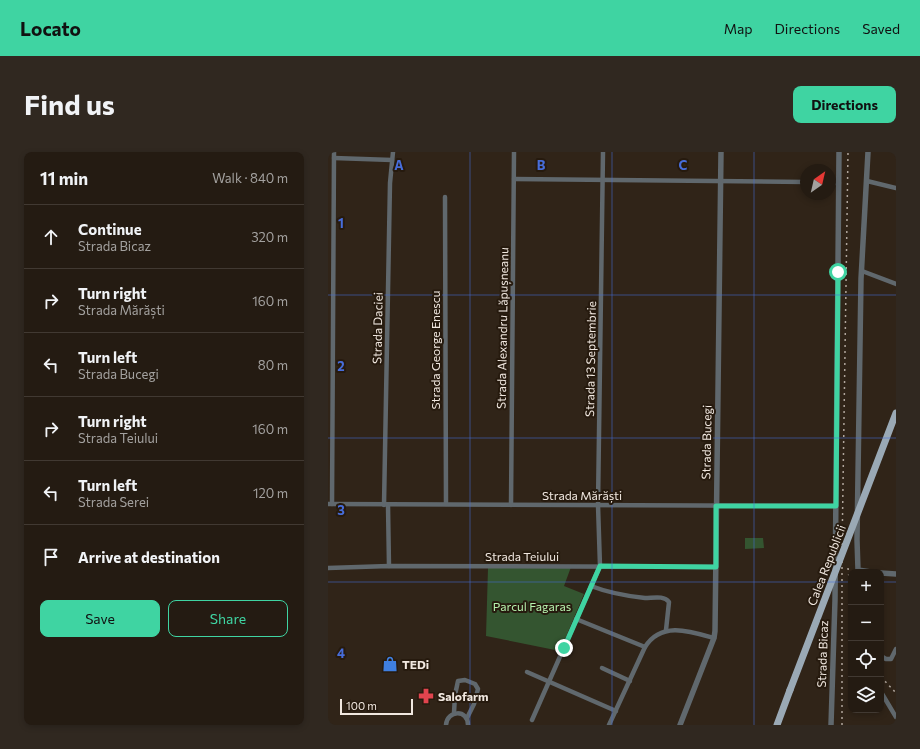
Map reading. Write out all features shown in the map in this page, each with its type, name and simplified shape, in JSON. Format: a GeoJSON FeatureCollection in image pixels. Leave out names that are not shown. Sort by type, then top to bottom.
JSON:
{"type":"FeatureCollection","features":[{"type":"Feature","properties":{"kind":"main road","name":"Calea Republicii"},"geometry":{"type":"LineString","coordinates":[[777,725],[896,413]]}},
{"type":"Feature","properties":{"kind":"street"},"geometry":{"type":"LineString","coordinates":[[330,504],[334,152]]}},
{"type":"Feature","properties":{"kind":"street","name":"Strada Daciei"},"geometry":{"type":"LineString","coordinates":[[389,566],[386,505],[390,190],[393,152]]}},
{"type":"Feature","properties":{"kind":"street","name":"Strada Alexandru Lăpușneanu"},"geometry":{"type":"LineString","coordinates":[[511,505],[514,152]]}},
{"type":"Feature","properties":{"kind":"street","name":"Strada 13 Septembrie"},"geometry":{"type":"LineString","coordinates":[[600,566],[598,504],[603,152]]}},
{"type":"Feature","properties":{"kind":"street","name":"Strada Bucegi"},"geometry":{"type":"LineString","coordinates":[[680,725],[714,638],[721,152]]}},
{"type":"Feature","properties":{"kind":"street","name":"Strada Bicaz"},"geometry":{"type":"LineString","coordinates":[[831,725],[836,600],[839,152]]}},
{"type":"Feature","properties":{"kind":"street"},"geometry":{"type":"LineString","coordinates":[[858,569],[857,540],[862,271],[868,181],[868,152]]}},
{"type":"Feature","properties":{"kind":"street"},"geometry":{"type":"LineString","coordinates":[[334,158],[392,160]]}},
{"type":"Feature","properties":{"kind":"street"},"geometry":{"type":"LineString","coordinates":[[514,179],[800,182]]}},
{"type":"Feature","properties":{"kind":"street"},"geometry":{"type":"LineString","coordinates":[[868,181],[896,188]]}},
{"type":"Feature","properties":{"kind":"street","name":"Strada George Enescu"},"geometry":{"type":"LineString","coordinates":[[445,197],[446,504]]}},
{"type":"Feature","properties":{"kind":"street"},"geometry":{"type":"LineString","coordinates":[[862,271],[896,284]]}},
{"type":"Feature","properties":{"kind":"street","name":"Strada Mărăști"},"geometry":{"type":"LineString","coordinates":[[330,504],[836,506]]}},
{"type":"Feature","properties":{"kind":"street","name":"Strada Teiului"},"geometry":{"type":"LineString","coordinates":[[328,568],[389,566],[716,567]]}},
{"type":"Feature","properties":{"kind":"street"},"geometry":{"type":"LineString","coordinates":[[532,720],[600,566]]}},
{"type":"Feature","properties":{"kind":"street"},"geometry":{"type":"LineString","coordinates":[[884,573],[896,574]]}},
{"type":"Feature","properties":{"kind":"street"},"geometry":{"type":"LineString","coordinates":[[591,586],[612,594],[666,599],[668,602],[666,630]]}},
{"type":"Feature","properties":{"kind":"street"},"geometry":{"type":"LineString","coordinates":[[576,619],[645,647]]}},
{"type":"Feature","properties":{"kind":"street"},"geometry":{"type":"LineString","coordinates":[[609,725],[645,647],[655,636],[666,630],[690,632],[714,638]]}},
{"type":"Feature","properties":{"kind":"street"},"geometry":{"type":"LineString","coordinates":[[884,657],[891,659],[896,649]]}},
{"type":"Feature","properties":{"kind":"street"},"geometry":{"type":"LineString","coordinates":[[602,668],[630,681]]}},
{"type":"Feature","properties":{"kind":"street"},"geometry":{"type":"LineString","coordinates":[[527,672],[616,711]]}},
{"type":"Feature","properties":{"kind":"street"},"geometry":{"type":"LineString","coordinates":[[446,725],[448,718],[454,713],[455,695],[458,681],[465,680],[475,684],[478,689],[474,704],[467,718],[468,725]]}},
{"type":"Feature","properties":{"kind":"street"},"geometry":{"type":"LineString","coordinates":[[884,697],[896,717]]}},
{"type":"Feature","properties":{"kind":"street"},"geometry":{"type":"LineString","coordinates":[[454,713],[461,714],[467,718]]}},
{"type":"Feature","properties":{"kind":"green space"},"geometry":{"type":"Polygon","coordinates":[[[745,538],[763,538],[764,548],[745,549],[745,538]]]}},
{"type":"Feature","properties":{"kind":"green space","name":"Parcul Fagaras"},"geometry":{"type":"Polygon","coordinates":[[[571,567],[564,586],[584,594],[560,651],[486,636],[488,568],[571,567]]]}},
{"type":"Feature","properties":{"kind":"railway"},"geometry":{"type":"LineString","coordinates":[[842,725],[842,552],[848,152]]}},
{"type":"Feature","properties":{"kind":"railway"},"geometry":{"type":"LineString","coordinates":[[884,680],[896,693]]}},
{"type":"Feature","properties":{"kind":"place","name":"TEDi"},"geometry":{"type":"Point","coordinates":[390,664]}},
{"type":"Feature","properties":{"kind":"place","name":"Salofarm"},"geometry":{"type":"Point","coordinates":[426,696]}},
{"type":"Feature","properties":{"kind":"route"},"geometry":{"type":"LineString","coordinates":[[564,648],[600,566],[716,567],[716,506],[836,506],[838,272]]}}]}
